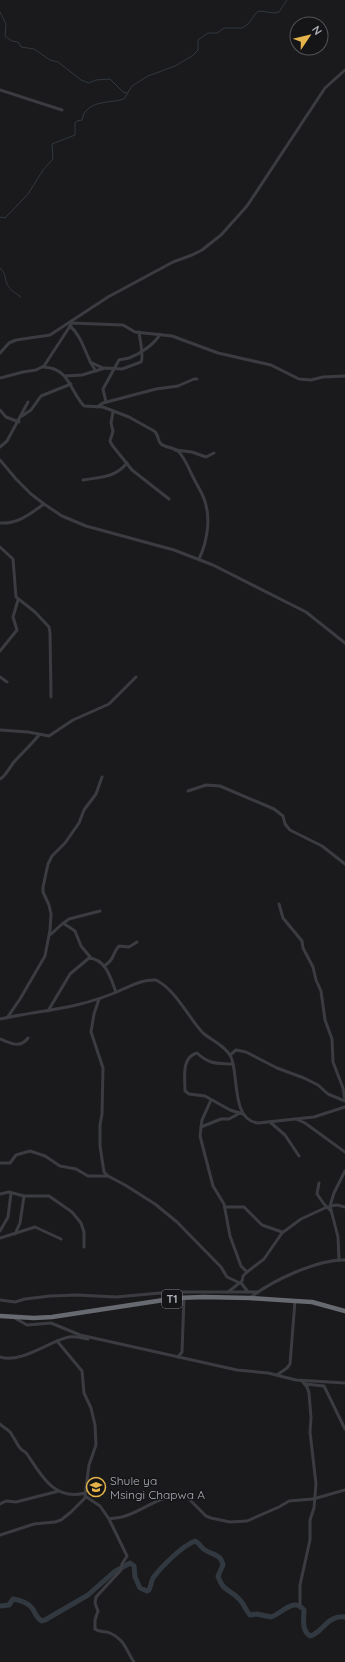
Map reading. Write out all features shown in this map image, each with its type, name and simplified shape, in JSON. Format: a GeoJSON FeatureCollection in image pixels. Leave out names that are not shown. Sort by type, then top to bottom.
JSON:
{"type":"FeatureCollection","features":[{"type":"Feature","properties":{"kind":"highway","name":"T1"},"geometry":{"type":"LineString","coordinates":[[0,1316],[34,1318],[59,1316],[177,1298],[250,1298],[312,1302],[345,1310]]}},
{"type":"Feature","properties":{"kind":"street"},"geometry":{"type":"LineString","coordinates":[[0,353],[9,343],[16,340],[50,335],[70,324],[103,299],[168,264],[197,253],[216,239],[247,206],[325,88],[345,70]]}},
{"type":"Feature","properties":{"kind":"street"},"geometry":{"type":"LineString","coordinates":[[0,90],[62,110]]}},
{"type":"Feature","properties":{"kind":"street"},"geometry":{"type":"LineString","coordinates":[[70,324],[123,325],[132,331],[172,336],[218,353],[265,363],[299,379],[311,380],[323,377],[345,376]]}},
{"type":"Feature","properties":{"kind":"street"},"geometry":{"type":"LineString","coordinates":[[70,324],[78,335],[90,362],[96,371]]}},
{"type":"Feature","properties":{"kind":"street"},"geometry":{"type":"LineString","coordinates":[[43,367],[70,324]]}},
{"type":"Feature","properties":{"kind":"street"},"geometry":{"type":"LineString","coordinates":[[65,376],[82,376],[103,369],[129,367],[141,362],[143,357],[140,351],[139,332]]}},
{"type":"Feature","properties":{"kind":"street"},"geometry":{"type":"LineString","coordinates":[[105,408],[106,402],[103,389],[120,359],[129,358],[154,343],[160,334]]}},
{"type":"Feature","properties":{"kind":"street"},"geometry":{"type":"LineString","coordinates":[[90,362],[103,369]]}},
{"type":"Feature","properties":{"kind":"street"},"geometry":{"type":"LineString","coordinates":[[0,378],[43,367],[53,368],[65,376],[84,406],[105,408],[129,417],[158,433],[162,444],[176,450],[192,452],[206,457],[214,453]]}},
{"type":"Feature","properties":{"kind":"street"},"geometry":{"type":"LineString","coordinates":[[97,407],[106,402],[120,400],[156,389],[178,386],[197,379]]}},
{"type":"Feature","properties":{"kind":"street"},"geometry":{"type":"LineString","coordinates":[[22,416],[31,410],[41,396],[71,384]]}},
{"type":"Feature","properties":{"kind":"street"},"geometry":{"type":"LineString","coordinates":[[0,448],[7,441],[19,422],[28,402]]}},
{"type":"Feature","properties":{"kind":"street"},"geometry":{"type":"LineString","coordinates":[[0,410],[6,417],[19,422]]}},
{"type":"Feature","properties":{"kind":"street"},"geometry":{"type":"LineString","coordinates":[[113,412],[111,423],[114,430],[110,441],[119,456],[154,488],[169,499]]}},
{"type":"Feature","properties":{"kind":"street"},"geometry":{"type":"LineString","coordinates":[[176,450],[188,466],[206,504],[207,537],[199,560]]}},
{"type":"Feature","properties":{"kind":"street"},"geometry":{"type":"LineString","coordinates":[[0,460],[16,479],[44,504],[62,516],[86,526],[174,550],[199,560],[277,596],[306,612],[345,643]]}},
{"type":"Feature","properties":{"kind":"street"},"geometry":{"type":"LineString","coordinates":[[83,480],[107,477],[120,471],[127,464]]}},
{"type":"Feature","properties":{"kind":"street"},"geometry":{"type":"LineString","coordinates":[[0,523],[21,519],[44,504]]}},
{"type":"Feature","properties":{"kind":"street"},"geometry":{"type":"LineString","coordinates":[[0,547],[13,559],[15,595],[18,600],[35,612],[49,627],[51,696]]}},
{"type":"Feature","properties":{"kind":"street"},"geometry":{"type":"LineString","coordinates":[[0,651],[17,630],[14,616],[18,600]]}},
{"type":"Feature","properties":{"kind":"street"},"geometry":{"type":"LineString","coordinates":[[0,677],[7,682]]}},
{"type":"Feature","properties":{"kind":"street"},"geometry":{"type":"LineString","coordinates":[[0,730],[24,731],[49,736],[73,720],[109,704],[136,677]]}},
{"type":"Feature","properties":{"kind":"street"},"geometry":{"type":"LineString","coordinates":[[0,779],[39,735]]}},
{"type":"Feature","properties":{"kind":"street"},"geometry":{"type":"LineString","coordinates":[[7,1018],[43,960],[49,937],[51,914],[43,892],[48,864],[52,856],[65,843],[78,825],[84,810],[96,794],[102,777]]}},
{"type":"Feature","properties":{"kind":"street"},"geometry":{"type":"LineString","coordinates":[[188,792],[206,785],[220,786],[267,805],[281,814],[286,826],[290,830],[322,846],[345,864]]}},
{"type":"Feature","properties":{"kind":"street"},"geometry":{"type":"LineString","coordinates":[[279,904],[283,918],[302,941],[303,948],[314,967],[316,980],[321,991],[325,1020],[332,1040],[333,1062],[343,1088],[345,1104]]}},
{"type":"Feature","properties":{"kind":"street"},"geometry":{"type":"LineString","coordinates":[[49,937],[69,919],[100,911]]}},
{"type":"Feature","properties":{"kind":"street"},"geometry":{"type":"LineString","coordinates":[[63,923],[75,931],[81,946],[91,958],[104,966],[116,992]]}},
{"type":"Feature","properties":{"kind":"street"},"geometry":{"type":"LineString","coordinates":[[104,966],[112,960],[114,953],[119,946],[129,947],[137,942]]}},
{"type":"Feature","properties":{"kind":"street"},"geometry":{"type":"LineString","coordinates":[[48,1011],[70,974],[86,960],[91,958]]}},
{"type":"Feature","properties":{"kind":"street"},"geometry":{"type":"LineString","coordinates":[[0,1019],[48,1011],[99,999],[146,980],[156,980],[168,989],[203,1033],[230,1055],[240,1103],[244,1114],[250,1120],[255,1123],[314,1117],[345,1104]]}},
{"type":"Feature","properties":{"kind":"street"},"geometry":{"type":"LineString","coordinates":[[99,999],[94,1014],[91,1032],[103,1068],[100,1146],[103,1168],[108,1176]]}},
{"type":"Feature","properties":{"kind":"street"},"geometry":{"type":"LineString","coordinates":[[0,1039],[11,1044],[20,1045],[28,1038]]}},
{"type":"Feature","properties":{"kind":"street"},"geometry":{"type":"LineString","coordinates":[[230,1055],[236,1050],[246,1052],[277,1068],[311,1081],[328,1094],[345,1104]]}},
{"type":"Feature","properties":{"kind":"street"},"geometry":{"type":"LineString","coordinates":[[233,1064],[217,1064],[202,1058],[197,1053],[186,1063],[184,1070],[186,1092],[189,1094],[205,1096],[230,1110],[244,1114]]}},
{"type":"Feature","properties":{"kind":"street"},"geometry":{"type":"LineString","coordinates":[[211,1100],[202,1120],[200,1136],[213,1186],[224,1207],[230,1236],[241,1266],[247,1272]]}},
{"type":"Feature","properties":{"kind":"street"},"geometry":{"type":"LineString","coordinates":[[201,1127],[221,1119],[228,1119],[240,1113]]}},
{"type":"Feature","properties":{"kind":"street"},"geometry":{"type":"LineString","coordinates":[[296,1119],[345,1152]]}},
{"type":"Feature","properties":{"kind":"street"},"geometry":{"type":"LineString","coordinates":[[270,1122],[285,1135],[299,1156]]}},
{"type":"Feature","properties":{"kind":"street"},"geometry":{"type":"LineString","coordinates":[[0,1163],[10,1163],[15,1156],[29,1151],[45,1156],[60,1166],[76,1169],[88,1176],[108,1176],[125,1185],[159,1208],[183,1227],[220,1267],[227,1277],[242,1284],[248,1292]]}},
{"type":"Feature","properties":{"kind":"street"},"geometry":{"type":"LineString","coordinates":[[328,1207],[345,1171]]}},
{"type":"Feature","properties":{"kind":"street"},"geometry":{"type":"LineString","coordinates":[[320,1183],[317,1194],[331,1211],[338,1237],[339,1260]]}},
{"type":"Feature","properties":{"kind":"street"},"geometry":{"type":"LineString","coordinates":[[0,1231],[8,1217],[11,1193]]}},
{"type":"Feature","properties":{"kind":"street"},"geometry":{"type":"LineString","coordinates":[[0,1194],[11,1193],[24,1196],[49,1196],[72,1212],[81,1223],[84,1232],[84,1247]]}},
{"type":"Feature","properties":{"kind":"street"},"geometry":{"type":"LineString","coordinates":[[15,1234],[20,1222],[24,1196]]}},
{"type":"Feature","properties":{"kind":"street"},"geometry":{"type":"LineString","coordinates":[[228,1292],[247,1272],[264,1259],[282,1232],[301,1219],[328,1207],[337,1205],[345,1207]]}},
{"type":"Feature","properties":{"kind":"street"},"geometry":{"type":"LineString","coordinates":[[224,1207],[244,1207],[262,1225],[282,1232]]}},
{"type":"Feature","properties":{"kind":"street"},"geometry":{"type":"LineString","coordinates":[[0,1238],[37,1227],[61,1239]]}},
{"type":"Feature","properties":{"kind":"street"},"geometry":{"type":"LineString","coordinates":[[250,1298],[257,1292],[301,1270],[339,1260],[345,1260]]}},
{"type":"Feature","properties":{"kind":"street"},"geometry":{"type":"LineString","coordinates":[[0,1300],[15,1302],[25,1299],[71,1295],[116,1297],[171,1292],[257,1292]]}},
{"type":"Feature","properties":{"kind":"street"},"geometry":{"type":"LineString","coordinates":[[178,1357],[182,1352],[184,1298]]}},
{"type":"Feature","properties":{"kind":"street"},"geometry":{"type":"LineString","coordinates":[[277,1375],[290,1364],[295,1301]]}},
{"type":"Feature","properties":{"kind":"street"},"geometry":{"type":"LineString","coordinates":[[11,1316],[27,1325],[51,1323],[80,1335],[97,1340]]}},
{"type":"Feature","properties":{"kind":"street"},"geometry":{"type":"LineString","coordinates":[[0,1357],[16,1357],[58,1341],[74,1337],[97,1340],[237,1370],[268,1373],[290,1380],[345,1383]]}},
{"type":"Feature","properties":{"kind":"street"},"geometry":{"type":"LineString","coordinates":[[58,1341],[82,1371],[84,1393],[91,1408],[95,1425],[96,1445],[89,1465],[85,1493],[86,1497],[98,1504],[109,1519],[126,1557],[122,1564],[121,1570],[96,1597],[95,1603],[98,1611],[95,1620],[95,1629],[99,1632],[110,1633],[124,1643],[134,1662]]}},
{"type":"Feature","properties":{"kind":"street"},"geometry":{"type":"LineString","coordinates":[[300,1605],[300,1585],[310,1540],[310,1520],[315,1498],[316,1484],[315,1460],[310,1432],[311,1418],[309,1393],[302,1381]]}},
{"type":"Feature","properties":{"kind":"street"},"geometry":{"type":"LineString","coordinates":[[305,1384],[324,1386],[345,1429]]}},
{"type":"Feature","properties":{"kind":"street"},"geometry":{"type":"LineString","coordinates":[[0,1424],[10,1432],[50,1485],[66,1494],[76,1495],[85,1493]]}},
{"type":"Feature","properties":{"kind":"street"},"geometry":{"type":"LineString","coordinates":[[109,1519],[124,1517],[154,1502],[174,1496],[187,1497],[202,1513],[211,1518],[230,1522],[247,1520],[279,1507],[289,1501],[315,1498],[345,1490]]}},
{"type":"Feature","properties":{"kind":"street"},"geometry":{"type":"LineString","coordinates":[[0,1504],[6,1501],[16,1502],[59,1491]]}},
{"type":"Feature","properties":{"kind":"street"},"geometry":{"type":"LineString","coordinates":[[0,1535],[34,1524],[61,1520],[86,1497]]}},
{"type":"Feature","properties":{"kind":"waterway"},"geometry":{"type":"LineString","coordinates":[[0,217],[5,218],[28,194],[43,170],[53,159],[52,144],[75,135],[75,123],[82,120],[84,113],[89,108],[103,102],[124,99],[132,86],[148,76],[175,66],[192,56],[198,50],[198,40],[208,33],[217,33],[224,28],[242,28],[248,24],[259,11],[279,12],[287,0]]}},
{"type":"Feature","properties":{"kind":"waterway"},"geometry":{"type":"LineString","coordinates":[[0,12],[6,24],[5,36],[12,41],[18,42],[21,47],[34,49],[50,60],[58,62],[81,80],[89,83],[96,80],[110,79],[123,92],[127,93]]}},
{"type":"Feature","properties":{"kind":"waterway"},"geometry":{"type":"LineString","coordinates":[[0,268],[4,274],[8,286],[21,297]]}},
{"type":"Feature","properties":{"kind":"waterway"},"geometry":{"type":"LineString","coordinates":[[0,1606],[9,1605],[13,1599],[21,1601],[30,1606],[42,1621],[88,1595],[114,1572],[130,1563],[134,1566],[135,1577],[140,1588],[147,1591],[149,1590],[153,1578],[161,1568],[184,1547],[195,1541],[208,1552],[219,1557],[222,1561],[223,1565],[218,1576],[222,1585],[241,1601],[250,1615],[257,1614],[271,1617],[292,1605],[300,1606],[304,1610],[305,1631],[310,1636],[329,1621],[339,1617],[345,1617]]}},
{"type":"Feature","properties":{"kind":"place","name":"Shule ya Msingi Chapwa A"},"geometry":{"type":"Point","coordinates":[96,1487]}}]}
